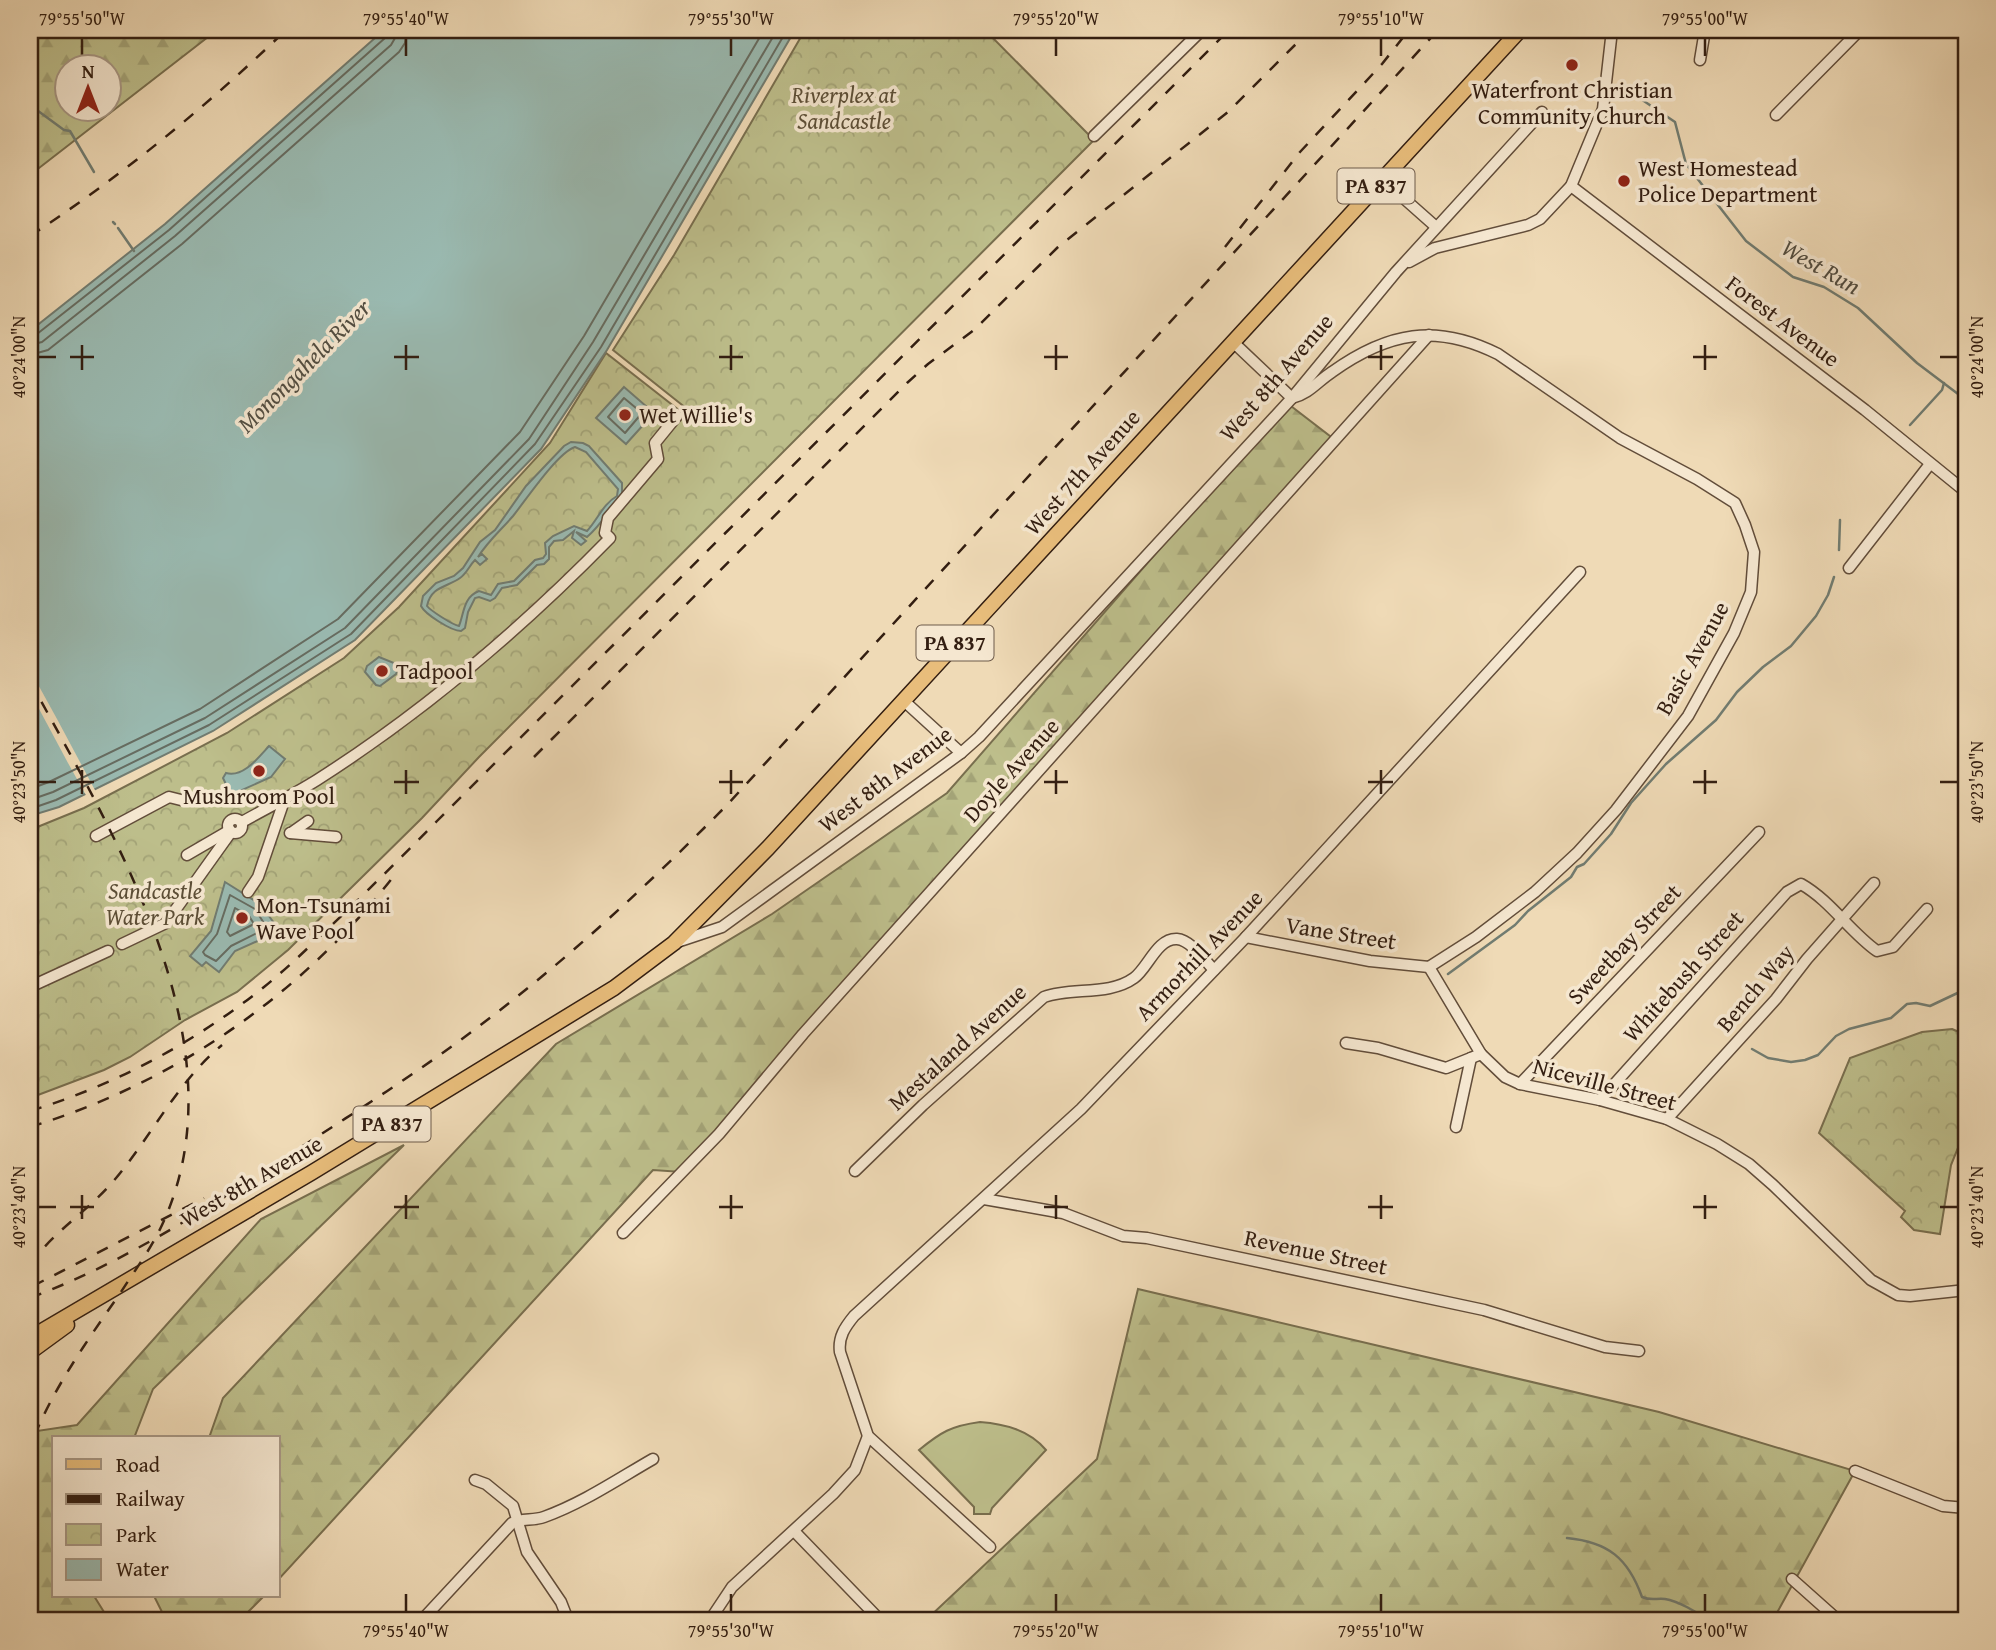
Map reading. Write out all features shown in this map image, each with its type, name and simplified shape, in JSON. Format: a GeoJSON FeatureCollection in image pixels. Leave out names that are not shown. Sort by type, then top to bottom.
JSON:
{"type":"FeatureCollection","features":[{"type":"Feature","properties":{"kind":"main road","name":"West 7th Avenue"},"geometry":{"type":"LineString","coordinates":[[674,943],[741,876],[1520,30]]}},
{"type":"Feature","properties":{"kind":"main road","name":"West 8th Avenue"},"geometry":{"type":"LineString","coordinates":[[32,1343],[103,1296],[614,988],[674,943]]}},
{"type":"Feature","properties":{"kind":"street"},"geometry":{"type":"LineString","coordinates":[[1094,136],[1202,30]]}},
{"type":"Feature","properties":{"kind":"street"},"geometry":{"type":"LineString","coordinates":[[1395,272],[1435,248],[1528,225],[1540,219],[1571,186],[1603,109],[1612,30]]}},
{"type":"Feature","properties":{"kind":"street"},"geometry":{"type":"LineString","coordinates":[[1700,60],[1705,30]]}},
{"type":"Feature","properties":{"kind":"street"},"geometry":{"type":"LineString","coordinates":[[1776,116],[1860,30]]}},
{"type":"Feature","properties":{"kind":"street","name":"West 8th Avenue"},"geometry":{"type":"LineString","coordinates":[[674,943],[722,926],[961,753],[979,737],[1292,398],[1435,226],[1542,112]]}},
{"type":"Feature","properties":{"kind":"street"},"geometry":{"type":"LineString","coordinates":[[1382,179],[1435,226]]}},
{"type":"Feature","properties":{"kind":"street","name":"Forest Avenue"},"geometry":{"type":"LineString","coordinates":[[1571,186],[1865,410],[1966,492]]}},
{"type":"Feature","properties":{"kind":"street","name":"Basic Avenue"},"geometry":{"type":"LineString","coordinates":[[1292,398],[1306,393],[1329,373],[1367,350],[1401,337],[1429,335],[1483,346],[1499,354],[1620,438],[1697,479],[1735,503],[1754,552],[1751,592],[1734,633],[1688,716],[1616,810],[1577,853],[1535,892],[1476,937],[1429,967]]}},
{"type":"Feature","properties":{"kind":"street","name":"Doyle Avenue"},"geometry":{"type":"LineString","coordinates":[[623,1233],[719,1135],[803,1034],[1429,335]]}},
{"type":"Feature","properties":{"kind":"street"},"geometry":{"type":"LineString","coordinates":[[1232,341],[1292,398]]}},
{"type":"Feature","properties":{"kind":"street"},"geometry":{"type":"LineString","coordinates":[[187,855],[230,831],[240,831],[242,822],[345,761],[463,674],[610,538],[605,533],[608,518],[658,459],[654,443],[677,416]]}},
{"type":"Feature","properties":{"kind":"street"},"geometry":{"type":"LineString","coordinates":[[1849,568],[1930,464]]}},
{"type":"Feature","properties":{"kind":"street","name":"Armorhill Avenue"},"geometry":{"type":"LineString","coordinates":[[868,1436],[840,1352],[839,1343],[844,1329],[854,1316],[1081,1109],[1246,937],[1580,572]]}},
{"type":"Feature","properties":{"kind":"street"},"geometry":{"type":"LineString","coordinates":[[903,700],[961,753]]}},
{"type":"Feature","properties":{"kind":"street"},"geometry":{"type":"LineString","coordinates":[[96,836],[169,797],[181,800]]}},
{"type":"Feature","properties":{"kind":"street"},"geometry":{"type":"LineString","coordinates":[[248,892],[258,877],[285,798]]}},
{"type":"Feature","properties":{"kind":"street"},"geometry":{"type":"LineString","coordinates":[[290,833],[307,821]]}},
{"type":"Feature","properties":{"kind":"street"},"geometry":{"type":"LineString","coordinates":[[274,830],[336,837]]}},
{"type":"Feature","properties":{"kind":"street"},"geometry":{"type":"LineString","coordinates":[[122,944],[166,923],[214,858],[230,831]]}},
{"type":"Feature","properties":{"kind":"street","name":"Sweetbay Street"},"geometry":{"type":"LineString","coordinates":[[1520,1084],[1759,832]]}},
{"type":"Feature","properties":{"kind":"street"},"geometry":{"type":"LineString","coordinates":[[201,847],[214,858]]}},
{"type":"Feature","properties":{"kind":"street","name":"Bench Way"},"geometry":{"type":"LineString","coordinates":[[1667,1119],[1776,999],[1874,883]]}},
{"type":"Feature","properties":{"kind":"street","name":"Whitebush Street"},"geometry":{"type":"LineString","coordinates":[[1600,1100],[1787,892],[1801,884],[1812,890],[1842,919]]}},
{"type":"Feature","properties":{"kind":"street"},"geometry":{"type":"LineString","coordinates":[[1842,919],[1859,938],[1877,951],[1893,947],[1927,909]]}},
{"type":"Feature","properties":{"kind":"street","name":"Vane Street"},"geometry":{"type":"LineString","coordinates":[[1246,937],[1370,961],[1429,967]]}},
{"type":"Feature","properties":{"kind":"street","name":"Mestaland Avenue"},"geometry":{"type":"LineString","coordinates":[[855,1171],[923,1105],[1044,997],[1056,993],[1121,985],[1135,977],[1160,946],[1169,940],[1179,939],[1187,943],[1214,970]]}},
{"type":"Feature","properties":{"kind":"street"},"geometry":{"type":"LineString","coordinates":[[32,986],[108,951]]}},
{"type":"Feature","properties":{"kind":"street"},"geometry":{"type":"LineString","coordinates":[[1429,967],[1476,1056],[1456,1127]]}},
{"type":"Feature","properties":{"kind":"street"},"geometry":{"type":"LineString","coordinates":[[1346,1043],[1378,1048],[1446,1068],[1476,1056]]}},
{"type":"Feature","properties":{"kind":"street","name":"Niceville Street"},"geometry":{"type":"LineString","coordinates":[[1476,1056],[1505,1077],[1520,1084],[1600,1100],[1667,1119],[1717,1144],[1749,1164],[1871,1280],[1898,1295],[1966,1290]]}},
{"type":"Feature","properties":{"kind":"street","name":"Revenue Street"},"geometry":{"type":"LineString","coordinates":[[984,1199],[1062,1213],[1123,1236],[1147,1238],[1484,1310],[1605,1347],[1639,1351]]}},
{"type":"Feature","properties":{"kind":"street"},"geometry":{"type":"LineString","coordinates":[[710,1620],[732,1587],[833,1494],[855,1470],[868,1436],[990,1547]]}},
{"type":"Feature","properties":{"kind":"street"},"geometry":{"type":"LineString","coordinates":[[422,1620],[512,1523],[517,1520],[541,1518],[578,1502],[653,1459]]}},
{"type":"Feature","properties":{"kind":"street"},"geometry":{"type":"LineString","coordinates":[[1855,1471],[1944,1506],[1966,1508]]}},
{"type":"Feature","properties":{"kind":"street"},"geometry":{"type":"LineString","coordinates":[[475,1480],[486,1484],[513,1506],[527,1552],[561,1602],[568,1620]]}},
{"type":"Feature","properties":{"kind":"street"},"geometry":{"type":"LineString","coordinates":[[794,1531],[880,1620]]}},
{"type":"Feature","properties":{"kind":"street"},"geometry":{"type":"LineString","coordinates":[[1792,1579],[1839,1620]]}},
{"type":"Feature","properties":{"kind":"green space"},"geometry":{"type":"Polygon","coordinates":[[[30,30],[217,30],[122,104],[122,52],[52,52],[52,122],[98,122],[30,175],[30,30]]]}},
{"type":"Feature","properties":{"kind":"green space","name":"Sandcastle Water Park"},"geometry":{"type":"Polygon","coordinates":[[[805,30],[985,30],[1094,140],[288,950],[237,992],[185,1020],[130,1057],[104,1070],[30,1098],[30,830],[84,808],[227,733],[344,658],[399,607],[550,443],[606,353],[698,425],[701,420],[613,350],[674,255],[805,30]]]}},
{"type":"Feature","properties":{"kind":"green space"},"geometry":{"type":"Polygon","coordinates":[[[1287,403],[1335,440],[682,1172],[653,1170],[280,1578],[280,1436],[210,1436],[223,1398],[556,1044],[772,914],[947,793],[1287,403]]]}},
{"type":"Feature","properties":{"kind":"green space"},"geometry":{"type":"Polygon","coordinates":[[[1952,1029],[1966,1035],[1966,1128],[1951,1165],[1940,1234],[1914,1230],[1901,1217],[1905,1211],[1819,1133],[1850,1058],[1922,1032],[1952,1029]]]}},
{"type":"Feature","properties":{"kind":"green space"},"geometry":{"type":"Polygon","coordinates":[[[404,1145],[153,1389],[135,1436],[52,1436],[52,1598],[95,1598],[109,1620],[30,1620],[30,1432],[77,1425],[261,1219],[404,1145]]]}},
{"type":"Feature","properties":{"kind":"green space"},"geometry":{"type":"Polygon","coordinates":[[[1138,1289],[1659,1412],[1855,1471],[1773,1620],[926,1620],[1097,1459],[1138,1289]]]}},
{"type":"Feature","properties":{"kind":"green space"},"geometry":{"type":"Polygon","coordinates":[[[980,1422],[1016,1429],[1032,1437],[1046,1450],[992,1508],[990,1514],[974,1514],[974,1507],[919,1450],[947,1431],[980,1422]]]}},
{"type":"Feature","properties":{"kind":"green space"},"geometry":{"type":"Polygon","coordinates":[[[155,1598],[262,1598],[240,1620],[166,1620],[155,1598]]]}},
{"type":"Feature","properties":{"kind":"water","name":"Monongahela River"},"geometry":{"type":"Polygon","coordinates":[[[384,30],[795,30],[607,350],[541,449],[355,640],[213,731],[59,807],[30,816],[30,331],[165,224],[384,30]]]}},
{"type":"Feature","properties":{"kind":"water","name":"Wet Willie's"},"geometry":{"type":"Polygon","coordinates":[[[624,387],[654,413],[626,444],[596,418],[624,387]]]}},
{"type":"Feature","properties":{"kind":"water"},"geometry":{"type":"Polygon","coordinates":[[[571,442],[589,446],[622,483],[622,496],[593,532],[587,537],[576,532],[586,541],[581,545],[572,538],[574,531],[563,540],[554,541],[549,547],[549,559],[544,564],[537,565],[517,585],[502,588],[490,601],[475,598],[468,612],[465,628],[461,631],[445,625],[428,613],[421,606],[423,596],[436,583],[454,576],[463,568],[480,542],[495,530],[526,486],[571,442]],[[575,447],[560,458],[478,557],[482,554],[487,559],[480,565],[475,560],[460,578],[432,594],[427,606],[442,618],[459,626],[465,606],[474,594],[479,591],[491,595],[498,584],[514,581],[535,560],[543,558],[546,554],[545,543],[553,536],[574,526],[587,531],[604,507],[617,496],[618,489],[586,452],[575,447]]]}},
{"type":"Feature","properties":{"kind":"water","name":"Tadpool"},"geometry":{"type":"Polygon","coordinates":[[[379,657],[394,663],[398,669],[396,674],[380,686],[365,672],[367,666],[379,657]]]}},
{"type":"Feature","properties":{"kind":"water","name":"Mushroom Pool"},"geometry":{"type":"Polygon","coordinates":[[[269,746],[285,759],[271,777],[231,795],[223,778],[226,773],[244,770],[269,746]]]}},
{"type":"Feature","properties":{"kind":"water","name":"Mon-Tsunami Wave Pool"},"geometry":{"type":"Polygon","coordinates":[[[225,882],[260,904],[280,931],[235,951],[219,972],[206,962],[202,966],[190,956],[211,931],[225,882]]]}},
{"type":"Feature","properties":{"kind":"pier"},"geometry":{"type":"Polygon","coordinates":[[[30,670],[96,792],[87,797],[30,692],[30,670]]]}},
{"type":"Feature","properties":{"kind":"waterway","name":"West Run"},"geometry":{"type":"LineString","coordinates":[[1626,89],[1675,122],[1686,164],[1746,241],[1793,277],[1824,287],[1858,308],[1917,363],[1966,400]]}},
{"type":"Feature","properties":{"kind":"waterway"},"geometry":{"type":"LineString","coordinates":[[30,105],[64,130],[70,131],[94,172]]}},
{"type":"Feature","properties":{"kind":"waterway"},"geometry":{"type":"LineString","coordinates":[[118,228],[134,251]]}},
{"type":"Feature","properties":{"kind":"waterway"},"geometry":{"type":"LineString","coordinates":[[1910,425],[1942,390],[1944,383]]}},
{"type":"Feature","properties":{"kind":"waterway"},"geometry":{"type":"LineString","coordinates":[[1839,550],[1840,520]]}},
{"type":"Feature","properties":{"kind":"waterway"},"geometry":{"type":"LineString","coordinates":[[1448,974],[1515,925],[1528,911],[1571,877],[1577,867],[1584,864],[1611,834],[1631,803],[1666,764],[1716,720],[1737,692],[1763,667],[1791,646],[1816,616],[1834,577]]}},
{"type":"Feature","properties":{"kind":"waterway"},"geometry":{"type":"LineString","coordinates":[[1752,1049],[1768,1058],[1791,1062],[1805,1060],[1818,1055],[1836,1036],[1849,1029],[1891,1018],[1907,1004],[1930,1006],[1966,989]]}},
{"type":"Feature","properties":{"kind":"waterway"},"geometry":{"type":"LineString","coordinates":[[1567,1538],[1594,1543],[1615,1554],[1630,1572],[1642,1597],[1676,1602],[1708,1620]]}},
{"type":"Feature","properties":{"kind":"railway"},"geometry":{"type":"LineString","coordinates":[[30,236],[163,139],[226,86],[286,30]]}},
{"type":"Feature","properties":{"kind":"railway"},"geometry":{"type":"LineString","coordinates":[[30,1111],[93,1089],[182,1044],[237,1007],[287,967],[354,904],[1229,30]]}},
{"type":"Feature","properties":{"kind":"railway"},"geometry":{"type":"LineString","coordinates":[[534,757],[907,383],[974,330],[1058,247],[1228,112],[1310,30]]}},
{"type":"Feature","properties":{"kind":"railway"},"geometry":{"type":"LineString","coordinates":[[1225,247],[1300,152],[1382,64],[1409,30]]}},
{"type":"Feature","properties":{"kind":"railway"},"geometry":{"type":"LineString","coordinates":[[30,1298],[66,1284],[168,1231],[373,1100],[495,1014],[615,913],[727,805],[1438,30]]}},
{"type":"Feature","properties":{"kind":"railway"},"geometry":{"type":"LineString","coordinates":[[30,681],[98,806],[131,874],[159,944],[179,1015],[188,1087],[184,1157],[162,1225],[143,1259],[59,1386],[30,1447]]}},
{"type":"Feature","properties":{"kind":"railway"},"geometry":{"type":"LineString","coordinates":[[30,1127],[83,1109],[134,1086],[184,1060],[231,1030],[275,997],[317,960],[357,920],[393,877]]}},
{"type":"Feature","properties":{"kind":"railway"},"geometry":{"type":"LineString","coordinates":[[30,1265],[48,1243],[110,1185],[190,1077],[222,1045]]}},
{"type":"Feature","properties":{"kind":"railway"},"geometry":{"type":"LineString","coordinates":[[33,1286],[204,1198]]}},
{"type":"Feature","properties":{"kind":"place","name":"Waterfront Christian Community Church"},"geometry":{"type":"Point","coordinates":[1572,65]}},
{"type":"Feature","properties":{"kind":"place","name":"West Homestead Police Department"},"geometry":{"type":"Point","coordinates":[1624,181]}},
{"type":"Feature","properties":{"kind":"place","name":"Wet Willie's"},"geometry":{"type":"Point","coordinates":[625,415]}},
{"type":"Feature","properties":{"kind":"place","name":"Tadpool"},"geometry":{"type":"Point","coordinates":[382,671]}},
{"type":"Feature","properties":{"kind":"place","name":"Mushroom Pool"},"geometry":{"type":"Point","coordinates":[259,771]}},
{"type":"Feature","properties":{"kind":"place","name":"Mon-Tsunami Wave Pool"},"geometry":{"type":"Point","coordinates":[242,918]}},
{"type":"Feature","properties":{"kind":"park label","name":"Riverplex at Sandcastle"},"geometry":{"type":"Point","coordinates":[844,108]}}]}
